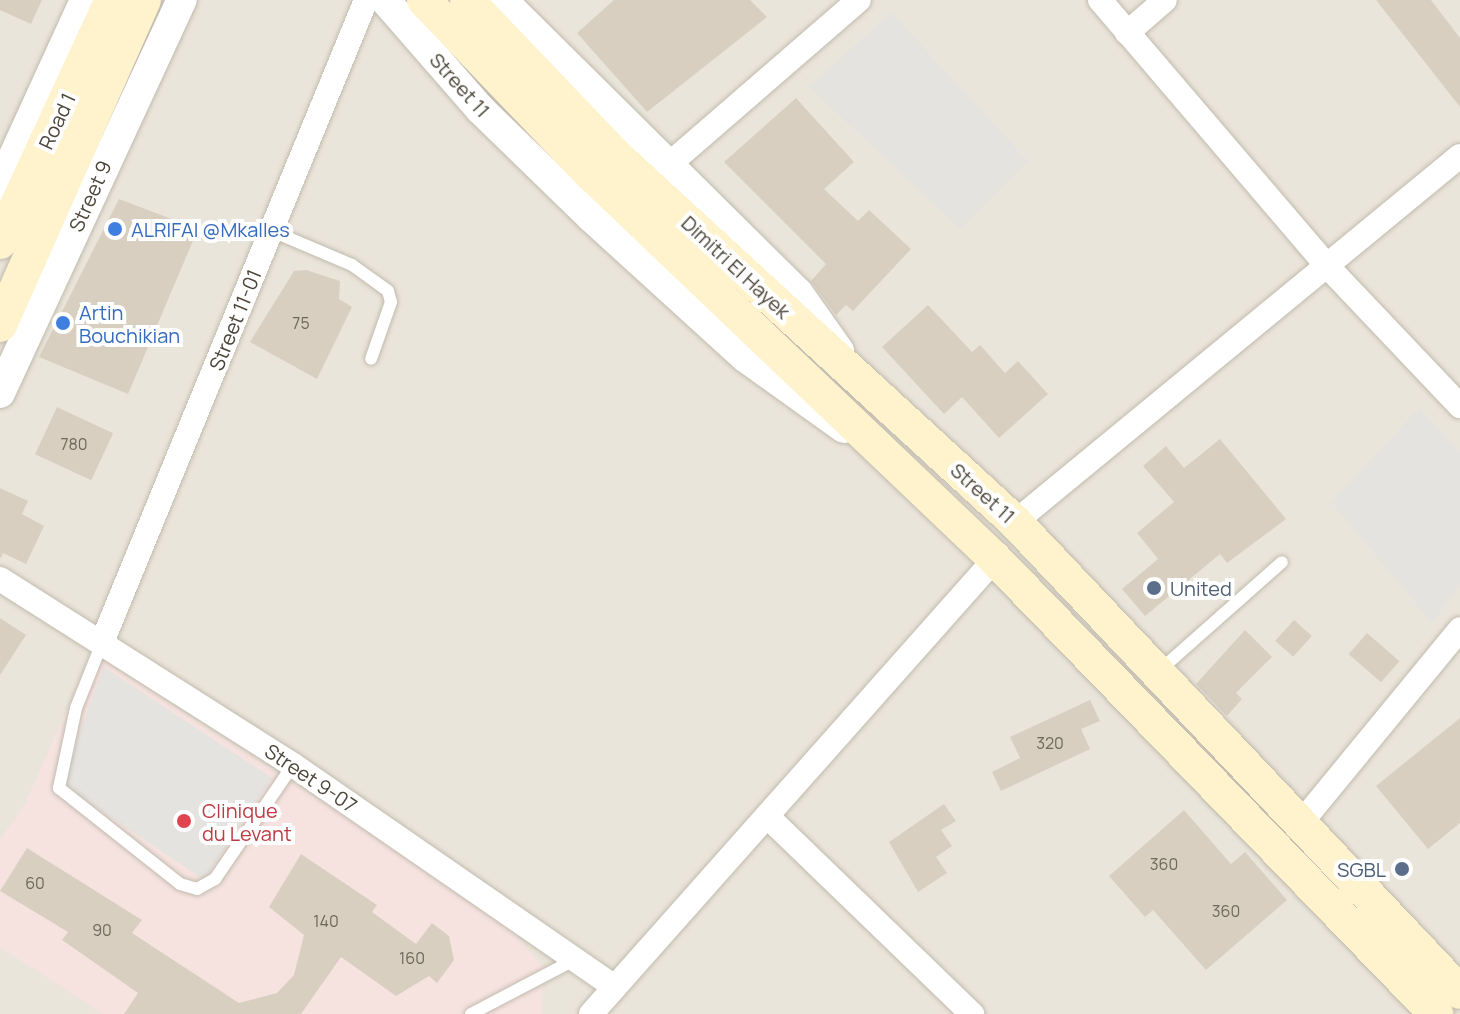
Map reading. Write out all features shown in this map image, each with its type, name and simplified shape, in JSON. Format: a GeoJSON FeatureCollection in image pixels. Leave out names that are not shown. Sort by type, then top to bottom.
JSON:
{"type":"FeatureCollection","features":[{"type":"Feature","properties":{"kind":"main road","name":"Road 1"},"geometry":{"type":"LineString","coordinates":[[0,242],[112,0]]}},
{"type":"Feature","properties":{"kind":"main road","name":"Street 9"},"geometry":{"type":"LineString","coordinates":[[0,325],[144,0]]}},
{"type":"Feature","properties":{"kind":"main road"},"geometry":{"type":"LineString","coordinates":[[424,0],[602,164]]}},
{"type":"Feature","properties":{"kind":"main road"},"geometry":{"type":"LineString","coordinates":[[467,0],[602,164]]}},
{"type":"Feature","properties":{"kind":"main road","name":"Street 11"},"geometry":{"type":"LineString","coordinates":[[602,164],[869,444],[995,559],[1436,1014]]}},
{"type":"Feature","properties":{"kind":"main road","name":"Dimitri El Hayek"},"geometry":{"type":"LineString","coordinates":[[602,164],[857,380]]}},
{"type":"Feature","properties":{"kind":"main road","name":"Street 11"},"geometry":{"type":"LineString","coordinates":[[857,380],[1015,522],[1460,992]]}},
{"type":"Feature","properties":{"kind":"street"},"geometry":{"type":"LineString","coordinates":[[0,186],[85,0]]}},
{"type":"Feature","properties":{"kind":"street","name":"Street 9"},"geometry":{"type":"LineString","coordinates":[[0,393],[182,0]]}},
{"type":"Feature","properties":{"kind":"street","name":"Street 11-01"},"geometry":{"type":"LineString","coordinates":[[103,640],[366,0]]}},
{"type":"Feature","properties":{"kind":"street","name":"Street 11"},"geometry":{"type":"LineString","coordinates":[[385,0],[480,109],[591,217],[745,357],[869,444]]}},
{"type":"Feature","properties":{"kind":"street","name":"Street 11"},"geometry":{"type":"LineString","coordinates":[[502,0],[666,167],[798,293],[857,380]]}},
{"type":"Feature","properties":{"kind":"street"},"geometry":{"type":"LineString","coordinates":[[666,167],[859,0]]}},
{"type":"Feature","properties":{"kind":"street"},"geometry":{"type":"LineString","coordinates":[[1100,0],[1328,267],[1460,406]]}},
{"type":"Feature","properties":{"kind":"street"},"geometry":{"type":"LineString","coordinates":[[1127,33],[1165,0]]}},
{"type":"Feature","properties":{"kind":"street"},"geometry":{"type":"LineString","coordinates":[[1015,522],[1460,156]]}},
{"type":"Feature","properties":{"kind":"street"},"geometry":{"type":"LineString","coordinates":[[591,1014],[995,559]]}},
{"type":"Feature","properties":{"kind":"street","name":"Street 9-07"},"geometry":{"type":"LineString","coordinates":[[0,579],[103,640],[293,765],[615,987]]}},
{"type":"Feature","properties":{"kind":"street"},"geometry":{"type":"LineString","coordinates":[[1300,824],[1460,629]]}},
{"type":"Feature","properties":{"kind":"street"},"geometry":{"type":"LineString","coordinates":[[768,817],[972,1014]]}},
{"type":"Feature","properties":{"kind":"lane"},"geometry":{"type":"LineString","coordinates":[[272,231],[352,265],[388,291],[391,302],[371,359]]}},
{"type":"Feature","properties":{"kind":"lane"},"geometry":{"type":"LineString","coordinates":[[1156,673],[1282,562]]}},
{"type":"Feature","properties":{"kind":"lane"},"geometry":{"type":"LineString","coordinates":[[103,640],[76,708],[59,788],[180,884],[197,889],[215,879],[293,765]]}},
{"type":"Feature","properties":{"kind":"lane"},"geometry":{"type":"LineString","coordinates":[[471,1014],[574,960]]}},
{"type":"Feature","properties":{"kind":"shaded area"},"geometry":{"type":"Polygon","coordinates":[[[0,0],[1460,0],[1460,1014],[0,1014],[0,0]]]}},
{"type":"Feature","properties":{"kind":"shaded area"},"geometry":{"type":"Polygon","coordinates":[[[891,12],[1028,161],[960,229],[809,87],[891,12]]]}},
{"type":"Feature","properties":{"kind":"shaded area"},"geometry":{"type":"Polygon","coordinates":[[[1419,408],[1460,451],[1460,584],[1432,623],[1331,502],[1419,408]]]}},
{"type":"Feature","properties":{"kind":"shaded area","name":"Clinique du Levant"},"geometry":{"type":"Polygon","coordinates":[[[92,653],[494,912],[543,966],[541,1014],[103,1014],[0,947],[0,840],[26,802],[92,653]]]}},
{"type":"Feature","properties":{"kind":"shaded area"},"geometry":{"type":"Polygon","coordinates":[[[104,667],[272,778],[204,880],[69,789],[63,777],[104,667]]]}},
{"type":"Feature","properties":{"kind":"building"},"geometry":{"type":"Polygon","coordinates":[[[0,0],[42,0],[31,24],[0,10],[0,0]]]}},
{"type":"Feature","properties":{"kind":"building"},"geometry":{"type":"Polygon","coordinates":[[[614,0],[750,0],[767,17],[647,112],[577,33],[614,0]]]}},
{"type":"Feature","properties":{"kind":"building"},"geometry":{"type":"Polygon","coordinates":[[[1376,0],[1431,0],[1460,38],[1460,107],[1376,0]]]}},
{"type":"Feature","properties":{"kind":"building"},"geometry":{"type":"Polygon","coordinates":[[[796,98],[854,162],[824,189],[858,221],[869,210],[911,249],[853,311],[846,305],[836,315],[811,281],[826,264],[724,162],[796,98]]]}},
{"type":"Feature","properties":{"kind":"building"},"geometry":{"type":"Polygon","coordinates":[[[119,199],[198,229],[128,394],[39,357],[119,199]]]}},
{"type":"Feature","properties":{"kind":"building"},"geometry":{"type":"Polygon","coordinates":[[[306,270],[340,281],[339,299],[352,307],[317,379],[250,342],[294,271],[306,270]]]}},
{"type":"Feature","properties":{"kind":"building"},"geometry":{"type":"Polygon","coordinates":[[[928,305],[972,352],[980,345],[1005,373],[1018,361],[1048,394],[999,438],[962,397],[944,414],[882,347],[928,305]]]}},
{"type":"Feature","properties":{"kind":"building"},"geometry":{"type":"Polygon","coordinates":[[[57,407],[113,433],[91,480],[35,454],[57,407]]]}},
{"type":"Feature","properties":{"kind":"building"},"geometry":{"type":"Polygon","coordinates":[[[1220,439],[1286,519],[1227,563],[1220,554],[1145,616],[1122,589],[1158,559],[1137,533],[1174,502],[1143,466],[1166,446],[1184,468],[1220,439]]]}},
{"type":"Feature","properties":{"kind":"building"},"geometry":{"type":"Polygon","coordinates":[[[0,488],[28,501],[22,514],[44,526],[26,564],[3,553],[0,559],[0,488]]]}},
{"type":"Feature","properties":{"kind":"building"},"geometry":{"type":"Polygon","coordinates":[[[0,618],[26,635],[0,675],[0,618]]]}},
{"type":"Feature","properties":{"kind":"building"},"geometry":{"type":"Polygon","coordinates":[[[1294,620],[1312,636],[1293,657],[1275,641],[1294,620]]]}},
{"type":"Feature","properties":{"kind":"building"},"geometry":{"type":"Polygon","coordinates":[[[1245,630],[1272,657],[1236,693],[1242,699],[1227,716],[1196,684],[1245,630]]]}},
{"type":"Feature","properties":{"kind":"building"},"geometry":{"type":"Polygon","coordinates":[[[1367,633],[1399,661],[1381,682],[1349,654],[1367,633]]]}},
{"type":"Feature","properties":{"kind":"building"},"geometry":{"type":"Polygon","coordinates":[[[1090,700],[1100,721],[1081,729],[1090,749],[1001,791],[992,772],[1020,758],[1010,737],[1090,700]]]}},
{"type":"Feature","properties":{"kind":"building"},"geometry":{"type":"Polygon","coordinates":[[[1460,718],[1460,823],[1428,849],[1376,786],[1460,718]]]}},
{"type":"Feature","properties":{"kind":"building"},"geometry":{"type":"Polygon","coordinates":[[[944,804],[956,821],[941,830],[952,846],[936,857],[947,873],[918,892],[889,842],[944,804]]]}},
{"type":"Feature","properties":{"kind":"building"},"geometry":{"type":"Polygon","coordinates":[[[1184,810],[1231,864],[1245,852],[1287,900],[1206,970],[1153,910],[1145,917],[1109,876],[1184,810]]]}},
{"type":"Feature","properties":{"kind":"building"},"geometry":{"type":"Polygon","coordinates":[[[27,848],[142,920],[132,933],[239,1003],[277,993],[294,975],[304,935],[269,907],[301,854],[377,905],[372,912],[416,944],[432,923],[449,936],[454,960],[437,983],[429,976],[396,996],[341,957],[301,1014],[124,1014],[138,993],[62,940],[68,932],[0,891],[27,848]]]}},
{"type":"Feature","properties":{"kind":"place","name":"ALRIFAI @Mkalles"},"geometry":{"type":"Point","coordinates":[115,229]}},
{"type":"Feature","properties":{"kind":"place","name":"Artin Bouchikian"},"geometry":{"type":"Point","coordinates":[63,323]}},
{"type":"Feature","properties":{"kind":"place","name":"United"},"geometry":{"type":"Point","coordinates":[1154,588]}},
{"type":"Feature","properties":{"kind":"place","name":"Clinique du Levant"},"geometry":{"type":"Point","coordinates":[184,821]}},
{"type":"Feature","properties":{"kind":"place","name":"SGBL"},"geometry":{"type":"Point","coordinates":[1402,869]}}]}
